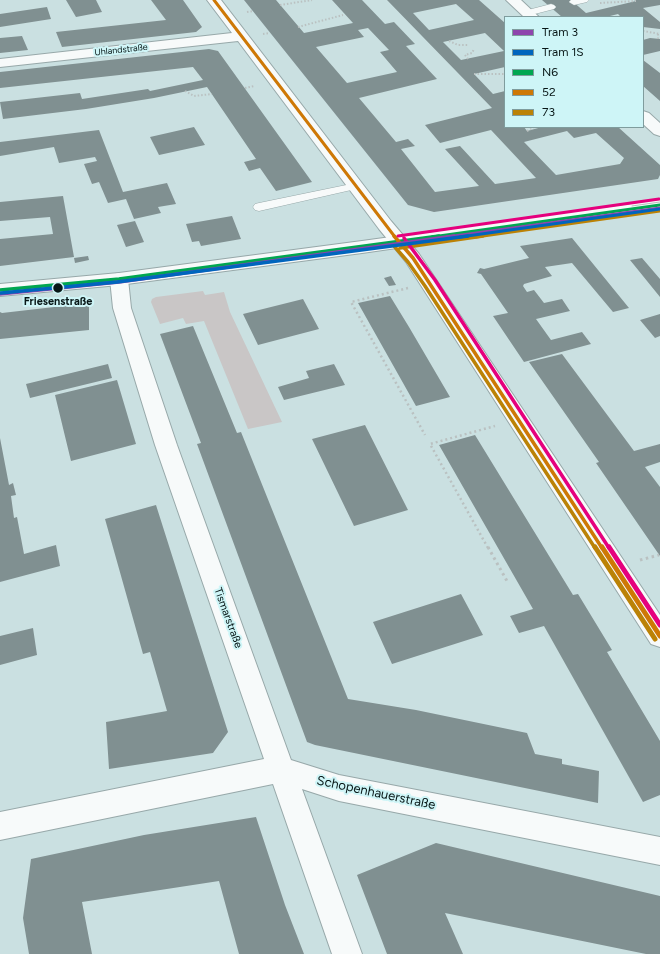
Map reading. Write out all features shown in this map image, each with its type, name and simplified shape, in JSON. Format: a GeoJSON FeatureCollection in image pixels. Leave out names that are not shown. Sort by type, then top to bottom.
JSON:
{"type":"FeatureCollection","features":[{"type":"Feature","properties":{"kind":"street"},"geometry":{"type":"LineString","coordinates":[[214,0],[399,242],[413,258],[660,636]]}},
{"type":"Feature","properties":{"kind":"street"},"geometry":{"type":"LineString","coordinates":[[513,0],[530,15]]}},
{"type":"Feature","properties":{"kind":"street","name":"Uhlandstraße"},"geometry":{"type":"LineString","coordinates":[[0,63],[242,36]]}},
{"type":"Feature","properties":{"kind":"street"},"geometry":{"type":"LineString","coordinates":[[644,117],[660,131]]}},
{"type":"Feature","properties":{"kind":"street"},"geometry":{"type":"LineString","coordinates":[[0,290],[119,278],[399,242],[660,205]]}},
{"type":"Feature","properties":{"kind":"street","name":"Tismarstraße"},"geometry":{"type":"LineString","coordinates":[[119,278],[122,308],[166,445],[347,954]]}},
{"type":"Feature","properties":{"kind":"street","name":"Schopenhauerstraße"},"geometry":{"type":"LineString","coordinates":[[0,826],[280,769],[339,788],[660,851]]}},
{"type":"Feature","properties":{"kind":"lane"},"geometry":{"type":"LineString","coordinates":[[574,2],[584,0]]}},
{"type":"Feature","properties":{"kind":"lane"},"geometry":{"type":"LineString","coordinates":[[530,15],[551,7]]}},
{"type":"Feature","properties":{"kind":"lane"},"geometry":{"type":"LineString","coordinates":[[259,208],[356,186]]}},
{"type":"Feature","properties":{"kind":"path"},"geometry":{"type":"LineString","coordinates":[[280,5],[312,0]]}},
{"type":"Feature","properties":{"kind":"path"},"geometry":{"type":"LineString","coordinates":[[597,4],[611,2],[636,2]]}},
{"type":"Feature","properties":{"kind":"path"},"geometry":{"type":"LineString","coordinates":[[298,27],[343,15]]}},
{"type":"Feature","properties":{"kind":"path"},"geometry":{"type":"LineString","coordinates":[[644,31],[659,34],[658,39]]}},
{"type":"Feature","properties":{"kind":"path"},"geometry":{"type":"LineString","coordinates":[[449,41],[458,45],[469,45]]}},
{"type":"Feature","properties":{"kind":"path"},"geometry":{"type":"LineString","coordinates":[[468,59],[465,55],[472,53],[474,49]]}},
{"type":"Feature","properties":{"kind":"path"},"geometry":{"type":"LineString","coordinates":[[474,74],[504,74]]}},
{"type":"Feature","properties":{"kind":"path"},"geometry":{"type":"LineString","coordinates":[[186,91],[194,96],[212,94]]}},
{"type":"Feature","properties":{"kind":"path"},"geometry":{"type":"LineString","coordinates":[[527,131],[533,128]]}},
{"type":"Feature","properties":{"kind":"path"},"geometry":{"type":"LineString","coordinates":[[425,435],[351,302],[430,283]]}},
{"type":"Feature","properties":{"kind":"path"},"geometry":{"type":"LineString","coordinates":[[497,426],[430,444],[507,581]]}},
{"type":"Feature","properties":{"kind":"shaded area"},"geometry":{"type":"Polygon","coordinates":[[[203,291],[205,295],[224,292],[230,312],[282,422],[248,429],[204,321],[186,324],[183,318],[160,324],[151,302],[152,299],[156,297],[203,291]]]}},
{"type":"Feature","properties":{"kind":"building"},"geometry":{"type":"Polygon","coordinates":[[[66,0],[96,0],[102,12],[76,17],[66,0]]]}},
{"type":"Feature","properties":{"kind":"building"},"geometry":{"type":"Polygon","coordinates":[[[151,0],[183,0],[202,27],[196,32],[62,47],[56,32],[166,20],[151,0]]]}},
{"type":"Feature","properties":{"kind":"building"},"geometry":{"type":"Polygon","coordinates":[[[244,0],[276,0],[304,33],[353,23],[332,0],[362,0],[385,24],[394,22],[415,44],[406,46],[437,79],[359,98],[396,142],[408,139],[415,146],[401,149],[435,192],[479,186],[445,149],[460,146],[495,184],[536,178],[491,130],[440,143],[425,125],[492,108],[387,0],[479,0],[504,22],[504,51],[504,67],[474,74],[493,94],[504,91],[504,128],[525,128],[527,131],[538,128],[619,128],[660,165],[660,175],[658,179],[434,212],[408,205],[244,0]],[[456,4],[413,13],[429,30],[474,20],[456,4]],[[368,28],[358,30],[364,37],[316,47],[347,83],[397,72],[380,52],[389,50],[368,28]],[[485,33],[443,42],[461,60],[504,51],[485,33]],[[567,131],[524,142],[556,175],[620,164],[624,158],[596,133],[574,138],[567,131]]]}},
{"type":"Feature","properties":{"kind":"building"},"geometry":{"type":"Polygon","coordinates":[[[542,0],[571,0],[586,13],[636,1],[634,0],[660,0],[660,5],[643,8],[660,22],[660,29],[644,27],[644,16],[620,16],[618,14],[610,16],[561,16],[542,0]]]}},
{"type":"Feature","properties":{"kind":"building"},"geometry":{"type":"Polygon","coordinates":[[[47,7],[51,19],[0,27],[0,14],[47,7]]]}},
{"type":"Feature","properties":{"kind":"building"},"geometry":{"type":"Polygon","coordinates":[[[22,36],[28,50],[0,53],[0,38],[22,36]]]}},
{"type":"Feature","properties":{"kind":"building"},"geometry":{"type":"Polygon","coordinates":[[[650,38],[660,39],[660,51],[644,55],[644,40],[650,38]]]}},
{"type":"Feature","properties":{"kind":"building"},"geometry":{"type":"Polygon","coordinates":[[[209,49],[218,51],[312,182],[276,191],[260,168],[249,171],[244,162],[256,159],[207,87],[154,98],[86,109],[3,119],[0,102],[80,93],[82,99],[148,89],[150,91],[203,80],[193,67],[0,88],[0,72],[209,49]]]}},
{"type":"Feature","properties":{"kind":"building"},"geometry":{"type":"Polygon","coordinates":[[[644,61],[660,73],[660,101],[644,87],[644,61]]]}},
{"type":"Feature","properties":{"kind":"building"},"geometry":{"type":"Polygon","coordinates":[[[194,127],[205,145],[159,155],[150,137],[194,127]]]}},
{"type":"Feature","properties":{"kind":"building"},"geometry":{"type":"Polygon","coordinates":[[[99,130],[123,192],[167,183],[176,204],[158,207],[161,213],[134,219],[126,199],[108,203],[99,182],[92,184],[84,164],[97,161],[95,157],[59,163],[54,147],[0,156],[0,142],[99,130]]]}},
{"type":"Feature","properties":{"kind":"building"},"geometry":{"type":"Polygon","coordinates":[[[63,196],[74,257],[0,266],[0,239],[53,234],[50,217],[0,221],[0,202],[63,196]]]}},
{"type":"Feature","properties":{"kind":"building"},"geometry":{"type":"Polygon","coordinates":[[[232,216],[241,239],[201,246],[199,241],[192,242],[186,224],[232,216]]]}},
{"type":"Feature","properties":{"kind":"building"},"geometry":{"type":"Polygon","coordinates":[[[135,221],[144,242],[126,247],[117,225],[135,221]]]}},
{"type":"Feature","properties":{"kind":"building"},"geometry":{"type":"Polygon","coordinates":[[[572,238],[629,308],[613,312],[572,263],[545,267],[552,276],[524,284],[523,286],[527,292],[534,290],[544,303],[562,299],[570,311],[536,319],[551,340],[582,332],[591,344],[524,362],[493,316],[508,313],[481,274],[477,273],[480,268],[484,269],[529,258],[520,246],[572,238]]]}},
{"type":"Feature","properties":{"kind":"building"},"geometry":{"type":"Polygon","coordinates":[[[88,256],[89,260],[75,263],[74,258],[88,256]]]}},
{"type":"Feature","properties":{"kind":"building"},"geometry":{"type":"Polygon","coordinates":[[[642,258],[660,279],[660,297],[630,260],[642,258]]]}},
{"type":"Feature","properties":{"kind":"building"},"geometry":{"type":"Polygon","coordinates":[[[391,276],[396,285],[389,286],[384,278],[391,276]]]}},
{"type":"Feature","properties":{"kind":"building"},"geometry":{"type":"Polygon","coordinates":[[[390,296],[450,397],[416,406],[358,303],[390,296]]]}},
{"type":"Feature","properties":{"kind":"building"},"geometry":{"type":"Polygon","coordinates":[[[303,299],[319,329],[258,345],[243,314],[303,299]]]}},
{"type":"Feature","properties":{"kind":"building"},"geometry":{"type":"Polygon","coordinates":[[[89,303],[89,330],[0,339],[0,312],[89,303]]]}},
{"type":"Feature","properties":{"kind":"building"},"geometry":{"type":"Polygon","coordinates":[[[660,314],[660,336],[655,338],[640,320],[660,314]]]}},
{"type":"Feature","properties":{"kind":"building"},"geometry":{"type":"Polygon","coordinates":[[[193,326],[237,433],[241,432],[348,699],[416,710],[527,733],[535,754],[562,759],[562,764],[599,771],[598,803],[315,745],[307,742],[197,444],[201,443],[160,334],[193,326]]]}},
{"type":"Feature","properties":{"kind":"building"},"geometry":{"type":"Polygon","coordinates":[[[562,354],[634,451],[660,444],[660,462],[645,467],[660,487],[660,556],[596,463],[599,462],[529,362],[562,354]]]}},
{"type":"Feature","properties":{"kind":"building"},"geometry":{"type":"Polygon","coordinates":[[[108,364],[112,378],[30,398],[26,384],[108,364]]]}},
{"type":"Feature","properties":{"kind":"building"},"geometry":{"type":"Polygon","coordinates":[[[334,364],[345,385],[284,400],[278,387],[309,378],[306,371],[334,364]]]}},
{"type":"Feature","properties":{"kind":"building"},"geometry":{"type":"Polygon","coordinates":[[[117,380],[136,444],[71,461],[55,395],[117,380]]]}},
{"type":"Feature","properties":{"kind":"building"},"geometry":{"type":"Polygon","coordinates":[[[365,425],[408,510],[354,526],[312,439],[365,425]]]}},
{"type":"Feature","properties":{"kind":"building"},"geometry":{"type":"Polygon","coordinates":[[[475,435],[573,595],[578,594],[612,650],[607,652],[660,741],[660,795],[643,802],[544,626],[519,633],[510,616],[533,609],[439,445],[475,435]]]}},
{"type":"Feature","properties":{"kind":"building"},"geometry":{"type":"Polygon","coordinates":[[[0,438],[9,485],[13,483],[16,495],[11,496],[14,518],[17,517],[24,554],[56,545],[60,566],[0,582],[0,438]]]}},
{"type":"Feature","properties":{"kind":"building"},"geometry":{"type":"Polygon","coordinates":[[[156,505],[228,732],[213,753],[109,769],[106,722],[167,711],[150,652],[143,654],[105,519],[156,505]]]}},
{"type":"Feature","properties":{"kind":"building"},"geometry":{"type":"Polygon","coordinates":[[[461,594],[483,635],[392,664],[373,622],[461,594]]]}},
{"type":"Feature","properties":{"kind":"building"},"geometry":{"type":"Polygon","coordinates":[[[33,628],[37,655],[0,665],[0,636],[33,628]]]}},
{"type":"Feature","properties":{"kind":"building"},"geometry":{"type":"Polygon","coordinates":[[[256,817],[285,905],[304,954],[239,954],[219,881],[82,902],[92,954],[29,954],[23,918],[31,859],[144,835],[256,817]]]}},
{"type":"Feature","properties":{"kind":"building"},"geometry":{"type":"Polygon","coordinates":[[[436,843],[660,896],[660,954],[646,954],[445,913],[463,954],[387,954],[357,875],[436,843]]]}},
{"type":"Feature","properties":{"kind":"tram line"},"geometry":{"type":"LineString","coordinates":[[632,206],[660,202]]}},
{"type":"Feature","properties":{"kind":"tram line","name":"3"},"geometry":{"type":"LineString","coordinates":[[0,294],[119,282],[660,208]]}},
{"type":"Feature","properties":{"kind":"tram line","name":"1S"},"geometry":{"type":"LineString","coordinates":[[1,293],[117,282],[398,246],[660,209]]}},
{"type":"Feature","properties":{"kind":"transit line","name":"52"},"geometry":{"type":"LineString","coordinates":[[214,0],[385,225],[413,258],[660,636]]}},
{"type":"Feature","properties":{"kind":"transit line"},"geometry":{"type":"LineString","coordinates":[[398,236],[659,199]]}},
{"type":"Feature","properties":{"kind":"transit line","name":"N6"},"geometry":{"type":"LineString","coordinates":[[0,290],[119,279],[362,247],[660,205]]}},
{"type":"Feature","properties":{"kind":"transit line","name":"73"},"geometry":{"type":"LineString","coordinates":[[400,248],[660,211]]}},
{"type":"Feature","properties":{"kind":"transit line"},"geometry":{"type":"LineString","coordinates":[[404,238],[435,280],[660,625]]}},
{"type":"Feature","properties":{"kind":"transit line","name":"73"},"geometry":{"type":"LineString","coordinates":[[394,246],[408,262],[425,286],[655,639]]}},
{"type":"Feature","properties":{"kind":"place","name":"Friesenstraße"},"geometry":{"type":"Point","coordinates":[58,288]}}]}
